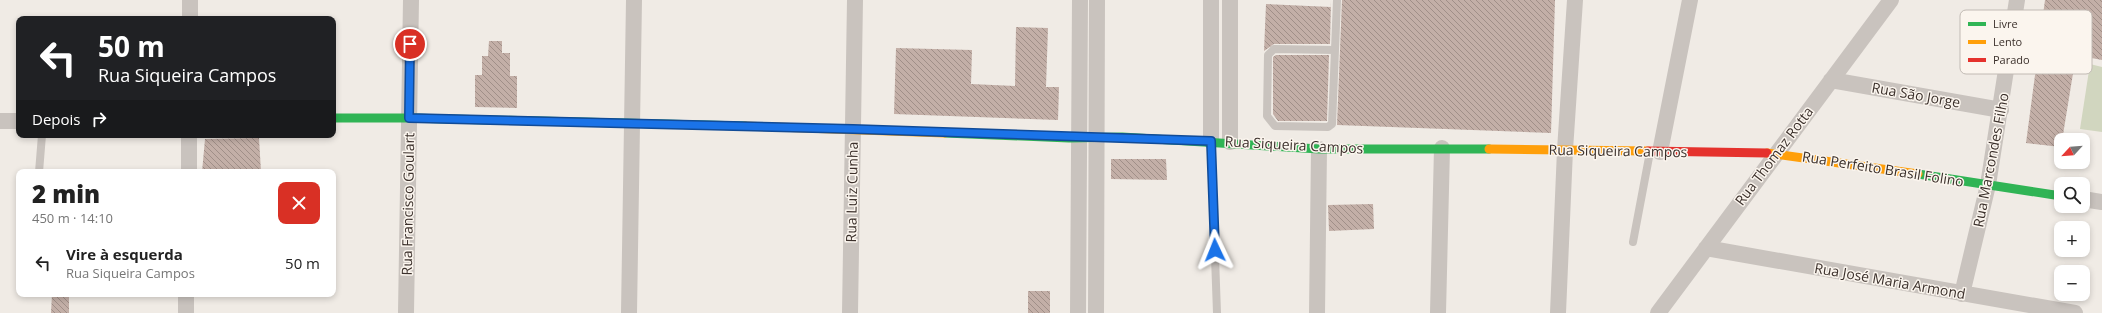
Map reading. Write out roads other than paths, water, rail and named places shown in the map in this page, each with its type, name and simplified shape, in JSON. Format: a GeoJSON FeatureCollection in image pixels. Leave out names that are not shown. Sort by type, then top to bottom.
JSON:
{"type":"FeatureCollection","features":[{"type":"Feature","properties":{"kind":"street"},"geometry":{"type":"LineString","coordinates":[[190,0],[190,16]]}},
{"type":"Feature","properties":{"kind":"street","name":"Rua Francisco Goulart"},"geometry":{"type":"LineString","coordinates":[[406,313],[411,0]]}},
{"type":"Feature","properties":{"kind":"street"},"geometry":{"type":"LineString","coordinates":[[629,313],[634,0]]}},
{"type":"Feature","properties":{"kind":"street","name":"Rua Luiz Cunha"},"geometry":{"type":"LineString","coordinates":[[850,313],[855,0]]}},
{"type":"Feature","properties":{"kind":"street"},"geometry":{"type":"LineString","coordinates":[[1078,313],[1080,0]]}},
{"type":"Feature","properties":{"kind":"street"},"geometry":{"type":"LineString","coordinates":[[1096,313],[1097,0]]}},
{"type":"Feature","properties":{"kind":"street"},"geometry":{"type":"LineString","coordinates":[[1211,0],[1211,141]]}},
{"type":"Feature","properties":{"kind":"street"},"geometry":{"type":"LineString","coordinates":[[1230,0],[1230,142]]}},
{"type":"Feature","properties":{"kind":"street"},"geometry":{"type":"LineString","coordinates":[[1558,313],[1565,150],[1575,0]]}},
{"type":"Feature","properties":{"kind":"street"},"geometry":{"type":"LineString","coordinates":[[1655,152],[1690,0]]}},
{"type":"Feature","properties":{"kind":"street","name":"Rua Thomaz Rotta"},"geometry":{"type":"LineString","coordinates":[[1658,313],[1891,0]]}},
{"type":"Feature","properties":{"kind":"street","name":"Rua Marcondes Filho"},"geometry":{"type":"LineString","coordinates":[[2016,10],[2017,0]]}},
{"type":"Feature","properties":{"kind":"street","name":"Rua Marcondes Filho"},"geometry":{"type":"LineString","coordinates":[[1962,294],[1988,185],[2006,74]]}},
{"type":"Feature","properties":{"kind":"street","name":"Rua São Jorge"},"geometry":{"type":"LineString","coordinates":[[1831,80],[2001,110]]}},
{"type":"Feature","properties":{"kind":"street","name":"Rua Siqueira Campos"},"geometry":{"type":"LineString","coordinates":[[336,118],[409,118],[853,129],[1079,138],[1097,137],[1211,141],[1319,150],[1442,148],[1776,153]]}},
{"type":"Feature","properties":{"kind":"street"},"geometry":{"type":"LineString","coordinates":[[0,121],[16,121]]}},
{"type":"Feature","properties":{"kind":"street"},"geometry":{"type":"LineString","coordinates":[[188,169],[189,138]]}},
{"type":"Feature","properties":{"kind":"street"},"geometry":{"type":"LineString","coordinates":[[1438,313],[1442,148]]}},
{"type":"Feature","properties":{"kind":"street"},"geometry":{"type":"LineString","coordinates":[[1317,313],[1319,150]]}},
{"type":"Feature","properties":{"kind":"street","name":"Rua Perfeito Brasil Folino"},"geometry":{"type":"LineString","coordinates":[[1776,153],[2054,195]]}},
{"type":"Feature","properties":{"kind":"street"},"geometry":{"type":"LineString","coordinates":[[2090,200],[2102,202]]}},
{"type":"Feature","properties":{"kind":"street","name":"Rua José Maria Armond"},"geometry":{"type":"LineString","coordinates":[[1706,248],[2075,313]]}},
{"type":"Feature","properties":{"kind":"street"},"geometry":{"type":"LineString","coordinates":[[186,297],[186,313]]}},
{"type":"Feature","properties":{"kind":"lane"},"geometry":{"type":"LineString","coordinates":[[1334,50],[1274,49],[1270,52],[1268,55],[1267,116],[1275,126],[1328,127],[1332,124],[1337,0]]}},
{"type":"Feature","properties":{"kind":"lane"},"geometry":{"type":"LineString","coordinates":[[39,169],[42,138]]}},
{"type":"Feature","properties":{"kind":"lane"},"geometry":{"type":"LineString","coordinates":[[1211,141],[1217,313]]}},
{"type":"Feature","properties":{"kind":"lane"},"geometry":{"type":"LineString","coordinates":[[1633,242],[1655,152]]}}]}
